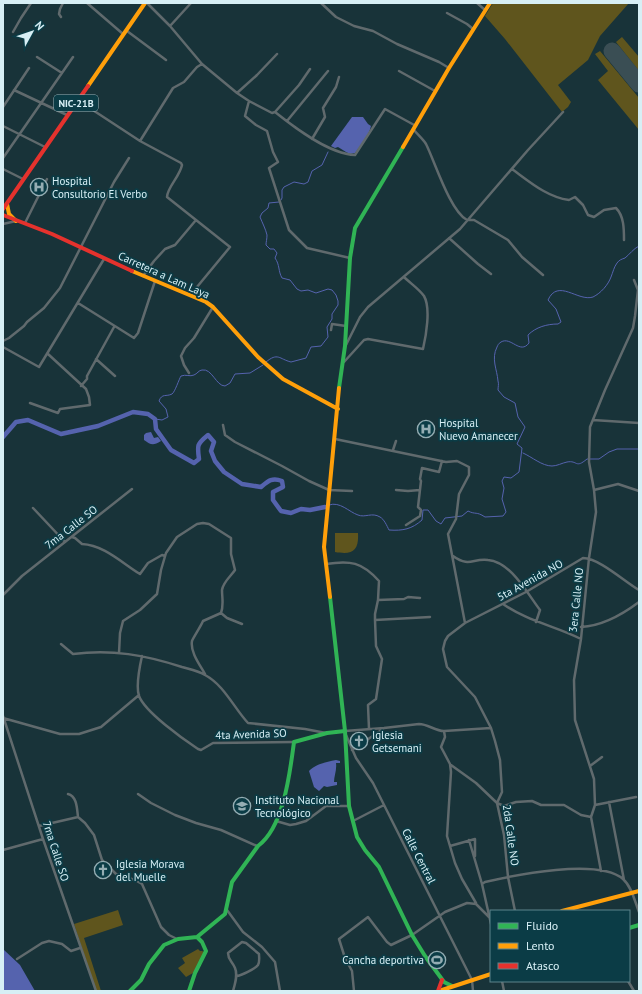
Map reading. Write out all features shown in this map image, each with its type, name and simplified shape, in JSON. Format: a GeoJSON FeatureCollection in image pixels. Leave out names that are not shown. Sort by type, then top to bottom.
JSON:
{"type":"FeatureCollection","features":[{"type":"Feature","properties":{"kind":"main road"},"geometry":{"type":"LineString","coordinates":[[452,986],[446,984],[442,980],[412,935],[379,867],[360,842],[353,821],[349,806],[344,731],[324,547],[340,386],[344,362],[350,258],[355,228],[414,130],[435,91],[490,3]]}},
{"type":"Feature","properties":{"kind":"main road","name":"NIC-21B"},"geometry":{"type":"LineString","coordinates":[[3,209],[144,4]]}},
{"type":"Feature","properties":{"kind":"main road"},"geometry":{"type":"LineString","coordinates":[[5,205],[8,214],[16,221]]}},
{"type":"Feature","properties":{"kind":"main road","name":"Carretera a Lam Laya"},"geometry":{"type":"LineString","coordinates":[[3,215],[52,234],[155,282],[206,302],[258,358],[283,379],[338,409]]}},
{"type":"Feature","properties":{"kind":"main road","name":"4ta Avenida SO"},"geometry":{"type":"LineString","coordinates":[[294,742],[327,733],[344,731]]}},
{"type":"Feature","properties":{"kind":"main road"},"geometry":{"type":"LineString","coordinates":[[130,991],[141,980],[149,964],[160,949],[169,942],[178,939],[197,937],[222,918],[226,910],[232,882],[258,846],[263,844],[276,821],[289,781],[294,742]]}},
{"type":"Feature","properties":{"kind":"main road"},"geometry":{"type":"LineString","coordinates":[[566,910],[639,891]]}},
{"type":"Feature","properties":{"kind":"main road"},"geometry":{"type":"LineString","coordinates":[[202,942],[205,931]]}},
{"type":"Feature","properties":{"kind":"main road"},"geometry":{"type":"LineString","coordinates":[[189,991],[205,955],[205,948],[197,937]]}},
{"type":"Feature","properties":{"kind":"main road"},"geometry":{"type":"LineString","coordinates":[[439,991],[490,974]]}},
{"type":"Feature","properties":{"kind":"main road"},"geometry":{"type":"LineString","coordinates":[[439,991],[442,980]]}},
{"type":"Feature","properties":{"kind":"street"},"geometry":{"type":"LineString","coordinates":[[13,32],[20,18],[32,3]]}},
{"type":"Feature","properties":{"kind":"street"},"geometry":{"type":"LineString","coordinates":[[61,16],[59,14],[60,9],[64,3]]}},
{"type":"Feature","properties":{"kind":"street"},"geometry":{"type":"LineString","coordinates":[[87,3],[125,32],[166,60]]}},
{"type":"Feature","properties":{"kind":"street"},"geometry":{"type":"LineString","coordinates":[[170,26],[191,3]]}},
{"type":"Feature","properties":{"kind":"street"},"geometry":{"type":"LineString","coordinates":[[321,3],[336,17],[354,26],[373,31],[449,68]]}},
{"type":"Feature","properties":{"kind":"street"},"geometry":{"type":"LineString","coordinates":[[476,3],[485,10]]}},
{"type":"Feature","properties":{"kind":"street"},"geometry":{"type":"LineString","coordinates":[[144,4],[170,26],[202,64],[237,93],[272,113],[275,112],[312,139],[337,151],[350,155],[356,155],[385,110],[416,126]]}},
{"type":"Feature","properties":{"kind":"street"},"geometry":{"type":"LineString","coordinates":[[448,13],[473,29]]}},
{"type":"Feature","properties":{"kind":"street"},"geometry":{"type":"LineString","coordinates":[[237,93],[277,54]]}},
{"type":"Feature","properties":{"kind":"street"},"geometry":{"type":"LineString","coordinates":[[37,57],[62,73]]}},
{"type":"Feature","properties":{"kind":"street"},"geometry":{"type":"LineString","coordinates":[[3,158],[73,57]]}},
{"type":"Feature","properties":{"kind":"street"},"geometry":{"type":"LineString","coordinates":[[140,141],[173,88],[184,82],[197,67],[202,64]]}},
{"type":"Feature","properties":{"kind":"street"},"geometry":{"type":"LineString","coordinates":[[3,107],[28,68]]}},
{"type":"Feature","properties":{"kind":"street"},"geometry":{"type":"LineString","coordinates":[[275,112],[299,84],[310,68]]}},
{"type":"Feature","properties":{"kind":"street"},"geometry":{"type":"LineString","coordinates":[[286,121],[328,71]]}},
{"type":"Feature","properties":{"kind":"street"},"geometry":{"type":"LineString","coordinates":[[399,72],[435,91]]}},
{"type":"Feature","properties":{"kind":"street"},"geometry":{"type":"LineString","coordinates":[[312,139],[325,117],[323,108],[336,87],[339,77]]}},
{"type":"Feature","properties":{"kind":"street"},"geometry":{"type":"LineString","coordinates":[[14,90],[68,115]]}},
{"type":"Feature","properties":{"kind":"street"},"geometry":{"type":"LineString","coordinates":[[78,100],[140,141],[181,163],[180,173],[167,196],[230,247],[197,287],[193,296]]}},
{"type":"Feature","properties":{"kind":"street"},"geometry":{"type":"LineString","coordinates":[[249,101],[245,116],[256,126],[267,132],[272,152],[278,162],[269,168],[289,230],[307,248],[350,258]]}},
{"type":"Feature","properties":{"kind":"street"},"geometry":{"type":"LineString","coordinates":[[345,346],[360,317],[368,307],[468,220],[542,134],[563,112]]}},
{"type":"Feature","properties":{"kind":"street"},"geometry":{"type":"LineString","coordinates":[[3,126],[46,147]]}},
{"type":"Feature","properties":{"kind":"street"},"geometry":{"type":"LineString","coordinates":[[414,130],[425,143],[442,183],[452,202],[459,211],[468,220],[474,220],[508,240],[522,257],[543,275]]}},
{"type":"Feature","properties":{"kind":"street"},"geometry":{"type":"LineString","coordinates":[[3,341],[24,326],[50,302],[60,288],[114,182],[129,158]]}},
{"type":"Feature","properties":{"kind":"street"},"geometry":{"type":"LineString","coordinates":[[3,169],[24,179]]}},
{"type":"Feature","properties":{"kind":"street"},"geometry":{"type":"LineString","coordinates":[[512,169],[540,189],[556,197],[569,200],[575,197],[583,205],[588,215],[594,217],[604,210],[616,208],[620,211],[622,217],[624,240]]}},
{"type":"Feature","properties":{"kind":"street"},"geometry":{"type":"LineString","coordinates":[[25,224],[46,179]]}},
{"type":"Feature","properties":{"kind":"street"},"geometry":{"type":"LineString","coordinates":[[143,276],[154,261],[165,250],[176,246],[196,220]]}},
{"type":"Feature","properties":{"kind":"street"},"geometry":{"type":"LineString","coordinates":[[3,224],[16,221]]}},
{"type":"Feature","properties":{"kind":"street"},"geometry":{"type":"LineString","coordinates":[[449,238],[478,264],[492,274]]}},
{"type":"Feature","properties":{"kind":"street"},"geometry":{"type":"LineString","coordinates":[[3,347],[39,367],[104,259]]}},
{"type":"Feature","properties":{"kind":"street"},"geometry":{"type":"LineString","coordinates":[[344,362],[364,340],[368,339],[423,349],[427,322],[426,301],[423,295],[404,277]]}},
{"type":"Feature","properties":{"kind":"street","name":"3era Calle NO"},"geometry":{"type":"LineString","coordinates":[[601,871],[591,817],[595,805],[594,779],[575,720],[574,680],[581,639],[589,558],[596,512],[589,462],[590,428],[630,336],[635,316],[638,290],[634,280]]}},
{"type":"Feature","properties":{"kind":"street"},"geometry":{"type":"LineString","coordinates":[[78,303],[134,338],[136,337],[155,282]]}},
{"type":"Feature","properties":{"kind":"street"},"geometry":{"type":"LineString","coordinates":[[189,373],[181,356],[213,308]]}},
{"type":"Feature","properties":{"kind":"street"},"geometry":{"type":"LineString","coordinates":[[331,330],[332,324],[346,326]]}},
{"type":"Feature","properties":{"kind":"street"},"geometry":{"type":"LineString","coordinates":[[82,386],[114,326]]}},
{"type":"Feature","properties":{"kind":"street"},"geometry":{"type":"LineString","coordinates":[[30,403],[58,413],[60,409],[90,405],[86,389],[48,354]]}},
{"type":"Feature","properties":{"kind":"street"},"geometry":{"type":"LineString","coordinates":[[96,359],[115,376]]}},
{"type":"Feature","properties":{"kind":"street"},"geometry":{"type":"LineString","coordinates":[[593,420],[639,423]]}},
{"type":"Feature","properties":{"kind":"street"},"geometry":{"type":"LineString","coordinates":[[223,425],[225,435],[235,442],[309,481],[329,489],[352,491]]}},
{"type":"Feature","properties":{"kind":"street"},"geometry":{"type":"LineString","coordinates":[[335,439],[446,462],[457,461],[469,466],[469,475],[459,494],[456,517],[448,534],[465,623]]}},
{"type":"Feature","properties":{"kind":"street"},"geometry":{"type":"LineString","coordinates":[[394,450],[396,441]]}},
{"type":"Feature","properties":{"kind":"street"},"geometry":{"type":"LineString","coordinates":[[406,525],[420,516],[421,510],[418,507],[422,468],[439,472],[442,461]]}},
{"type":"Feature","properties":{"kind":"street"},"geometry":{"type":"LineString","coordinates":[[594,490],[618,484],[639,491]]}},
{"type":"Feature","properties":{"kind":"street","name":"7ma Calle SO"},"geometry":{"type":"LineString","coordinates":[[3,595],[22,576],[132,489]]}},
{"type":"Feature","properties":{"kind":"street"},"geometry":{"type":"LineString","coordinates":[[396,490],[420,490]]}},
{"type":"Feature","properties":{"kind":"street"},"geometry":{"type":"LineString","coordinates":[[33,508],[65,542]]}},
{"type":"Feature","properties":{"kind":"street"},"geometry":{"type":"LineString","coordinates":[[119,653],[120,633],[123,621],[140,610],[157,594],[161,570],[169,547],[177,537],[196,524],[209,524],[230,538],[231,554],[235,570],[222,589],[224,601],[222,614]]}},
{"type":"Feature","properties":{"kind":"street"},"geometry":{"type":"LineString","coordinates":[[71,537],[75,538],[82,544],[88,544],[112,555],[140,574],[148,563],[162,554],[165,556]]}},
{"type":"Feature","properties":{"kind":"street"},"geometry":{"type":"LineString","coordinates":[[452,556],[460,561],[468,562],[487,560],[499,562],[509,569],[540,610],[536,622]]}},
{"type":"Feature","properties":{"kind":"street","name":"5ta Avenida NO"},"geometry":{"type":"LineString","coordinates":[[448,636],[465,623],[526,592],[583,558],[589,558]]}},
{"type":"Feature","properties":{"kind":"street"},"geometry":{"type":"LineString","coordinates":[[589,558],[639,590]]}},
{"type":"Feature","properties":{"kind":"street"},"geometry":{"type":"LineString","coordinates":[[326,564],[342,561],[357,564],[370,570],[379,581],[375,620],[376,646],[382,659],[376,699],[368,705],[369,729]]}},
{"type":"Feature","properties":{"kind":"street"},"geometry":{"type":"LineString","coordinates":[[378,600],[404,599],[408,597],[420,598]]}},
{"type":"Feature","properties":{"kind":"street"},"geometry":{"type":"LineString","coordinates":[[581,627],[607,620],[639,602]]}},
{"type":"Feature","properties":{"kind":"street"},"geometry":{"type":"LineString","coordinates":[[503,604],[515,612],[536,622],[565,631],[581,639]]}},
{"type":"Feature","properties":{"kind":"street"},"geometry":{"type":"LineString","coordinates":[[222,614],[227,618],[242,624]]}},
{"type":"Feature","properties":{"kind":"street"},"geometry":{"type":"LineString","coordinates":[[205,675],[193,651],[192,640],[203,621],[222,614]]}},
{"type":"Feature","properties":{"kind":"street"},"geometry":{"type":"LineString","coordinates":[[375,620],[430,617]]}},
{"type":"Feature","properties":{"kind":"street","name":"2da Calle NO"},"geometry":{"type":"LineString","coordinates":[[448,636],[443,649],[447,667],[475,697],[491,728],[500,760],[502,792],[496,803],[504,835],[508,877],[515,910]]}},
{"type":"Feature","properties":{"kind":"street"},"geometry":{"type":"LineString","coordinates":[[61,644],[73,654],[95,651],[142,656],[165,661],[205,675],[219,687],[248,722],[327,733]]}},
{"type":"Feature","properties":{"kind":"street"},"geometry":{"type":"LineString","coordinates":[[3,718],[55,733],[68,735],[79,734],[101,727],[139,695],[139,669],[142,656]]}},
{"type":"Feature","properties":{"kind":"street","name":"4ta Avenida SO"},"geometry":{"type":"LineString","coordinates":[[139,695],[144,706],[181,738],[201,750],[213,743],[294,742]]}},
{"type":"Feature","properties":{"kind":"street","name":"7ma Calle SO"},"geometry":{"type":"LineString","coordinates":[[3,718],[80,948],[96,991]]}},
{"type":"Feature","properties":{"kind":"street"},"geometry":{"type":"LineString","coordinates":[[344,731],[423,724],[439,731],[491,728]]}},
{"type":"Feature","properties":{"kind":"street"},"geometry":{"type":"LineString","coordinates":[[352,750],[384,728]]}},
{"type":"Feature","properties":{"kind":"street","name":"Calle Central"},"geometry":{"type":"LineString","coordinates":[[344,731],[358,762],[373,783],[440,915],[472,980],[473,991]]}},
{"type":"Feature","properties":{"kind":"street"},"geometry":{"type":"LineString","coordinates":[[444,731],[445,737],[441,747],[450,764],[451,772],[447,836],[455,863],[462,879],[476,904],[489,917]]}},
{"type":"Feature","properties":{"kind":"street"},"geometry":{"type":"LineString","coordinates":[[590,766],[602,757]]}},
{"type":"Feature","properties":{"kind":"street"},"geometry":{"type":"LineString","coordinates":[[450,764],[476,783],[496,803],[504,806],[528,800],[541,805],[564,805],[580,815],[591,817]]}},
{"type":"Feature","properties":{"kind":"street"},"geometry":{"type":"LineString","coordinates":[[68,794],[74,798],[78,817],[85,823],[94,835],[101,858],[112,871],[119,876],[135,880],[142,884],[157,919],[164,931],[178,939]]}},
{"type":"Feature","properties":{"kind":"street"},"geometry":{"type":"LineString","coordinates":[[138,794],[151,803],[175,815],[196,823],[222,830],[258,846]]}},
{"type":"Feature","properties":{"kind":"street"},"geometry":{"type":"LineString","coordinates":[[595,805],[636,796]]}},
{"type":"Feature","properties":{"kind":"street"},"geometry":{"type":"LineString","coordinates":[[609,802],[624,880],[632,893],[639,912]]}},
{"type":"Feature","properties":{"kind":"street"},"geometry":{"type":"LineString","coordinates":[[353,821],[384,805]]}},
{"type":"Feature","properties":{"kind":"street"},"geometry":{"type":"LineString","coordinates":[[276,821],[290,825],[296,824],[306,821],[326,806],[349,806]]}},
{"type":"Feature","properties":{"kind":"street"},"geometry":{"type":"LineString","coordinates":[[40,826],[78,817]]}},
{"type":"Feature","properties":{"kind":"street"},"geometry":{"type":"LineString","coordinates":[[3,850],[43,839]]}},
{"type":"Feature","properties":{"kind":"street"},"geometry":{"type":"LineString","coordinates":[[450,846],[476,839],[474,859]]}},
{"type":"Feature","properties":{"kind":"street"},"geometry":{"type":"LineString","coordinates":[[469,840],[482,884],[490,920]]}},
{"type":"Feature","properties":{"kind":"street"},"geometry":{"type":"LineString","coordinates":[[482,884],[508,877],[556,870],[601,871],[624,880]]}},
{"type":"Feature","properties":{"kind":"street"},"geometry":{"type":"LineString","coordinates":[[354,991],[352,971],[343,953],[339,939],[368,917],[391,945],[412,935],[449,909],[467,902],[476,904]]}},
{"type":"Feature","properties":{"kind":"street"},"geometry":{"type":"LineString","coordinates":[[226,910],[243,932],[262,947],[275,962],[280,991]]}},
{"type":"Feature","properties":{"kind":"street"},"geometry":{"type":"LineString","coordinates":[[169,935],[169,942]]}},
{"type":"Feature","properties":{"kind":"street"},"geometry":{"type":"LineString","coordinates":[[17,959],[42,943],[49,941],[62,944],[71,950],[80,948]]}},
{"type":"Feature","properties":{"kind":"street"},"geometry":{"type":"LineString","coordinates":[[233,991],[237,976],[235,968],[228,958],[228,953],[242,942],[246,943],[259,954],[259,961],[258,965],[242,975],[237,976]]}},
{"type":"Feature","properties":{"kind":"street"},"geometry":{"type":"LineString","coordinates":[[629,982],[634,991]]}},
{"type":"Feature","properties":{"kind":"shaded area"},"geometry":{"type":"Polygon","coordinates":[[[493,3],[629,3],[600,36],[588,60],[558,85],[571,102],[562,112],[505,39],[485,16],[493,3]]]}},
{"type":"Feature","properties":{"kind":"shaded area"},"geometry":{"type":"Polygon","coordinates":[[[622,37],[639,57],[639,71],[616,42],[622,37]]]}},
{"type":"Feature","properties":{"kind":"shaded area"},"geometry":{"type":"Polygon","coordinates":[[[600,51],[639,98],[639,130],[598,80],[608,71],[595,54],[600,51]]]}},
{"type":"Feature","properties":{"kind":"shaded area"},"geometry":{"type":"Polygon","coordinates":[[[335,533],[358,533],[356,548],[346,553],[335,552],[335,533]]]}},
{"type":"Feature","properties":{"kind":"shaded area"},"geometry":{"type":"Polygon","coordinates":[[[118,910],[123,925],[84,938],[101,991],[96,991],[74,924],[118,910]]]}},
{"type":"Feature","properties":{"kind":"shaded area"},"geometry":{"type":"Polygon","coordinates":[[[198,949],[204,952],[193,973],[186,977],[178,968],[185,963],[182,958],[198,949]]]}},
{"type":"Feature","properties":{"kind":"water"},"geometry":{"type":"Polygon","coordinates":[[[352,117],[363,117],[371,126],[367,136],[355,153],[350,154],[338,147],[335,148],[331,146],[352,117]]]}},
{"type":"Feature","properties":{"kind":"water"},"geometry":{"type":"Polygon","coordinates":[[[151,432],[154,438],[158,437],[161,441],[156,444],[152,444],[144,440],[144,435],[151,432]]]}},
{"type":"Feature","properties":{"kind":"water"},"geometry":{"type":"Polygon","coordinates":[[[336,760],[340,761],[340,763],[336,763],[334,782],[337,782],[337,785],[327,787],[324,786],[319,791],[314,787],[309,771],[318,765],[336,760]]]}},
{"type":"Feature","properties":{"kind":"water"},"geometry":{"type":"Polygon","coordinates":[[[3,949],[20,965],[35,991],[3,991],[3,949]]]}},
{"type":"Feature","properties":{"kind":"waterway"},"geometry":{"type":"LineString","coordinates":[[281,200],[282,190],[284,187],[294,182],[304,184],[308,182],[312,171],[322,165],[328,152]]}},
{"type":"Feature","properties":{"kind":"waterway"},"geometry":{"type":"LineString","coordinates":[[266,362],[273,357],[278,357],[291,362],[306,358],[311,347],[321,346],[328,337],[327,327],[332,319],[332,314],[338,305],[336,295],[332,290],[328,289],[316,293],[308,290],[301,291],[297,289],[290,280],[282,278],[275,258],[277,253],[274,249],[270,249],[266,245],[267,235],[260,217],[268,208],[269,203],[279,202]]}},
{"type":"Feature","properties":{"kind":"waterway"},"geometry":{"type":"LineString","coordinates":[[329,505],[337,504],[361,516],[371,515],[380,517],[383,519],[389,530],[403,530],[415,526],[422,520],[423,510],[428,510],[436,521],[441,524],[445,518],[462,516],[468,511],[485,517],[503,516],[506,512],[502,499],[504,488],[502,481],[504,477],[511,478],[519,472],[522,448],[517,444],[525,427],[518,417],[515,403],[504,397],[498,390],[494,360],[495,351],[498,345],[501,342],[508,341],[522,347],[526,346],[529,343],[528,335],[535,330],[542,326],[558,324],[561,322],[556,309],[548,300],[552,294],[557,291],[563,291],[587,298],[593,297],[606,286],[618,262],[639,246]]}},
{"type":"Feature","properties":{"kind":"waterway"},"geometry":{"type":"LineString","coordinates":[[155,419],[162,420],[168,417],[166,409],[159,401],[163,396],[173,393],[181,376],[192,376],[201,370],[205,370],[209,372],[219,383],[225,386],[230,383],[235,374],[250,373],[263,365]]}},
{"type":"Feature","properties":{"kind":"waterway"},"geometry":{"type":"LineString","coordinates":[[3,437],[16,422],[28,420],[61,434],[98,426],[133,412],[148,414],[155,419],[156,429],[171,450],[194,463],[199,459],[199,445],[208,435],[214,442],[211,451],[215,461],[224,472],[242,484],[261,487],[270,480],[275,479],[282,481],[283,487],[273,492],[273,500],[281,511],[291,513],[301,509],[310,510],[325,507]]}},
{"type":"Feature","properties":{"kind":"waterway"},"geometry":{"type":"LineString","coordinates":[[523,453],[548,466],[556,466],[567,462],[578,464],[587,459],[599,459],[609,452],[617,449],[639,449]]}},
{"type":"Feature","properties":{"kind":"runway"},"geometry":{"type":"LineString","coordinates":[[612,51],[639,84]]}},
{"type":"Feature","properties":{"kind":"traffic: fast"},"geometry":{"type":"LineString","coordinates":[[339,388],[345,346],[350,258],[355,228],[403,147]]}},
{"type":"Feature","properties":{"kind":"traffic: fast"},"geometry":{"type":"LineString","coordinates":[[330,597],[345,731],[349,806],[357,837],[365,850],[379,867],[412,935],[425,956],[444,982],[452,986]]}},
{"type":"Feature","properties":{"kind":"traffic: fast"},"geometry":{"type":"LineString","coordinates":[[130,991],[141,980],[149,964],[164,945],[178,939],[197,937],[225,914],[232,882],[258,846],[267,837],[280,813],[288,783],[294,742],[327,733],[345,731]]}},
{"type":"Feature","properties":{"kind":"traffic: fast"},"geometry":{"type":"LineString","coordinates":[[630,928],[639,925]]}},
{"type":"Feature","properties":{"kind":"traffic: fast"},"geometry":{"type":"LineString","coordinates":[[189,991],[195,973],[206,951],[202,942],[197,937]]}},
{"type":"Feature","properties":{"kind":"traffic: slow"},"geometry":{"type":"LineString","coordinates":[[88,86],[145,3]]}},
{"type":"Feature","properties":{"kind":"traffic: slow"},"geometry":{"type":"LineString","coordinates":[[403,147],[449,68],[490,3]]}},
{"type":"Feature","properties":{"kind":"traffic: slow"},"geometry":{"type":"LineString","coordinates":[[7,204],[9,214],[16,221]]}},
{"type":"Feature","properties":{"kind":"traffic: slow"},"geometry":{"type":"LineString","coordinates":[[132,271],[206,302],[213,307],[258,357],[283,379],[338,409]]}},
{"type":"Feature","properties":{"kind":"traffic: slow"},"geometry":{"type":"LineString","coordinates":[[330,597],[324,547],[339,388]]}},
{"type":"Feature","properties":{"kind":"traffic: slow"},"geometry":{"type":"LineString","coordinates":[[566,910],[639,891]]}},
{"type":"Feature","properties":{"kind":"traffic: slow"},"geometry":{"type":"LineString","coordinates":[[439,991],[490,974]]}},
{"type":"Feature","properties":{"kind":"traffic: jam"},"geometry":{"type":"LineString","coordinates":[[3,209],[88,86]]}},
{"type":"Feature","properties":{"kind":"traffic: jam"},"geometry":{"type":"LineString","coordinates":[[3,215],[52,234],[132,271]]}},
{"type":"Feature","properties":{"kind":"traffic: jam"},"geometry":{"type":"LineString","coordinates":[[438,991],[442,980]]}},
{"type":"Feature","properties":{"kind":"place","name":"Hospital Consultorio El Verbo"},"geometry":{"type":"Point","coordinates":[39,187]}},
{"type":"Feature","properties":{"kind":"place","name":"Hospital Nuevo Amanecer"},"geometry":{"type":"Point","coordinates":[426,429]}},
{"type":"Feature","properties":{"kind":"place","name":"Iglesia Getsemani"},"geometry":{"type":"Point","coordinates":[359,741]}},
{"type":"Feature","properties":{"kind":"place","name":"Instituto Nacional Tecnológico"},"geometry":{"type":"Point","coordinates":[242,806]}},
{"type":"Feature","properties":{"kind":"place","name":"Iglesia Morava del Muelle"},"geometry":{"type":"Point","coordinates":[103,870]}},
{"type":"Feature","properties":{"kind":"place","name":"Cancha deportiva"},"geometry":{"type":"Point","coordinates":[437,960]}}]}
